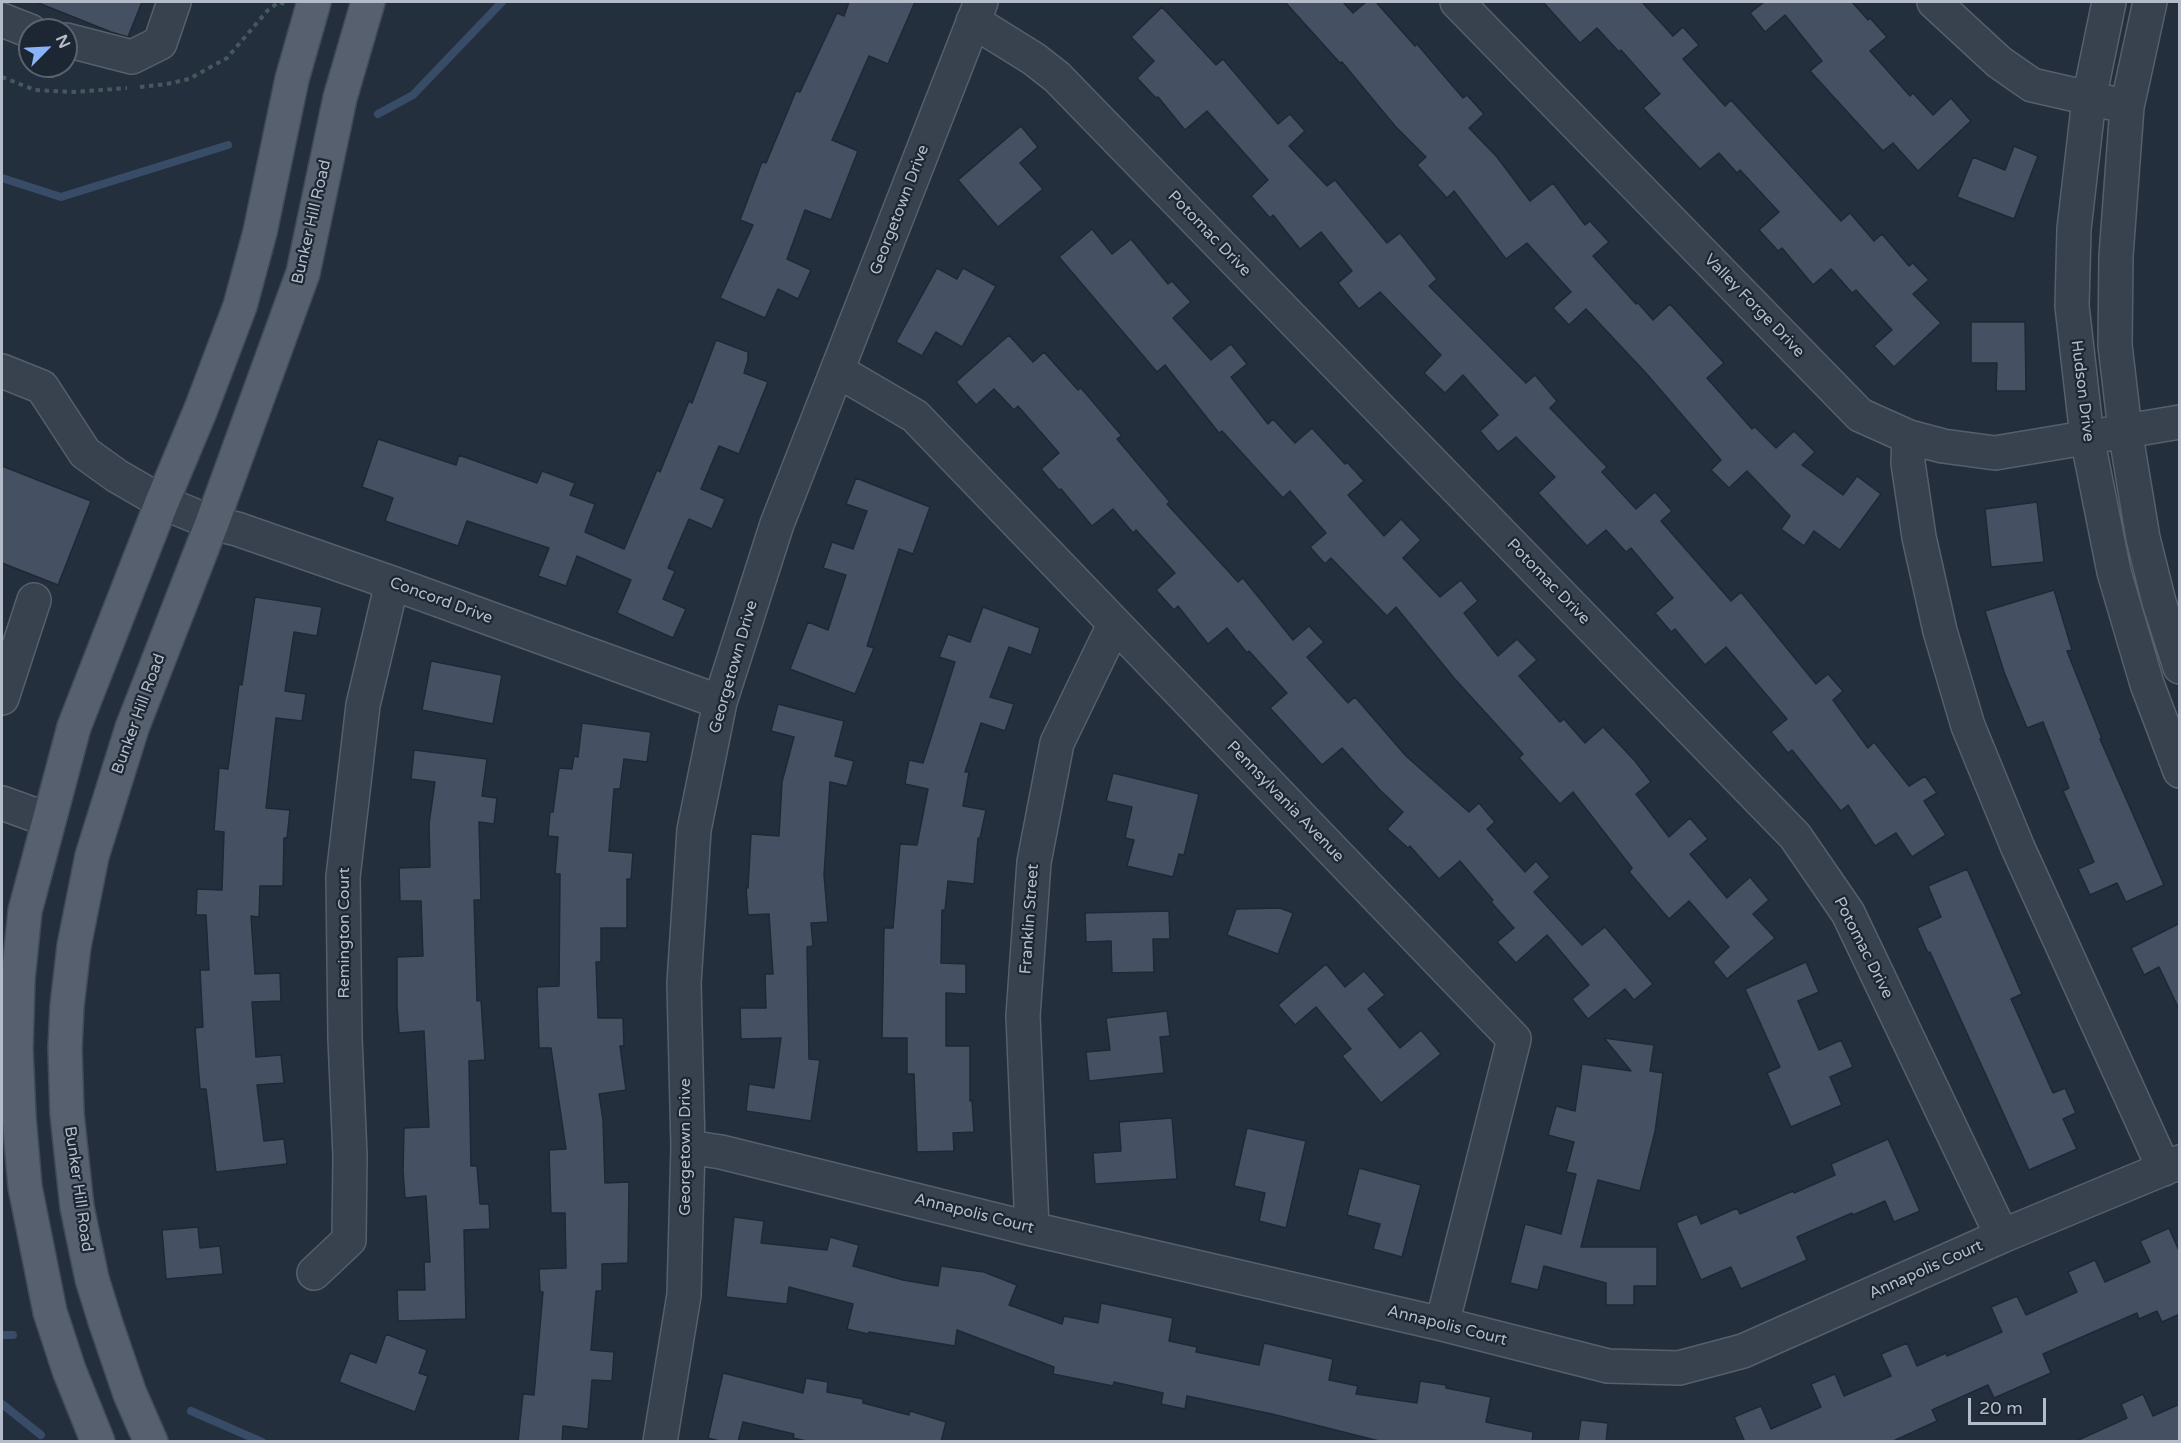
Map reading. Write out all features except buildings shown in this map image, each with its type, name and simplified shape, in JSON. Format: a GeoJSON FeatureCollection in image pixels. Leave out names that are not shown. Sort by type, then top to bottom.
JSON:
{"type":"FeatureCollection","features":[{"type":"Feature","properties":{"kind":"main road"},"geometry":{"type":"LineString","coordinates":[[98,1442],[69,1370],[43,1282],[25,1187],[15,1049],[18,979],[25,911],[74,727],[240,306],[261,232],[292,79],[314,2]]}},
{"type":"Feature","properties":{"kind":"main road","name":"Bunker Hill Road"},"geometry":{"type":"LineString","coordinates":[[151,1442],[130,1394],[92,1279],[77,1207],[67,1113],[65,1048],[74,946],[90,867],[132,728],[212,523],[303,273],[340,98],[368,2]]}},
{"type":"Feature","properties":{"kind":"street"},"geometry":{"type":"LineString","coordinates":[[78,43],[132,57],[160,43],[174,2]]}},
{"type":"Feature","properties":{"kind":"street","name":"Valley Forge Drive"},"geometry":{"type":"LineString","coordinates":[[1457,2],[1860,415],[1910,437],[1943,447],[1995,453],[2180,422]]}},
{"type":"Feature","properties":{"kind":"street"},"geometry":{"type":"LineString","coordinates":[[1934,2],[1999,62],[2032,85],[2127,107]]}},
{"type":"Feature","properties":{"kind":"street","name":"Hudson Drive"},"geometry":{"type":"LineString","coordinates":[[2109,2],[2089,99],[2074,229],[2072,306],[2087,437],[2114,572],[2147,684],[2180,771]]}},
{"type":"Feature","properties":{"kind":"street"},"geometry":{"type":"LineString","coordinates":[[2150,2],[2127,107],[2115,267],[2115,345],[2125,430],[2143,538],[2159,602],[2180,667]]}},
{"type":"Feature","properties":{"kind":"street","name":"Georgetown Drive"},"geometry":{"type":"LineString","coordinates":[[660,1442],[684,1295],[688,1147],[684,983],[694,842],[720,702],[777,524],[977,11]]}},
{"type":"Feature","properties":{"kind":"street","name":"Potomac Drive"},"geometry":{"type":"LineString","coordinates":[[977,11],[1057,77],[1795,836],[1848,913],[2002,1236]]}},
{"type":"Feature","properties":{"kind":"street"},"geometry":{"type":"LineString","coordinates":[[2,20],[18,26]]}},
{"type":"Feature","properties":{"kind":"street","name":"Concord Drive"},"geometry":{"type":"LineString","coordinates":[[2,371],[42,387],[86,453],[117,476],[162,502],[212,523],[237,529],[392,583],[720,702]]}},
{"type":"Feature","properties":{"kind":"street","name":"Pennsylvania Avenue"},"geometry":{"type":"LineString","coordinates":[[838,371],[915,416],[1514,1039],[1442,1324]]}},
{"type":"Feature","properties":{"kind":"street"},"geometry":{"type":"LineString","coordinates":[[1910,437],[1908,463],[1919,537],[1940,631],[1968,726],[2018,848],[2172,1166]]}},
{"type":"Feature","properties":{"kind":"street","name":"Remington Court"},"geometry":{"type":"LineString","coordinates":[[314,1273],[349,1240],[350,1156],[345,1038],[344,877],[363,705],[392,583]]}},
{"type":"Feature","properties":{"kind":"street"},"geometry":{"type":"LineString","coordinates":[[2,698],[34,600]]}},
{"type":"Feature","properties":{"kind":"street","name":"Franklin Street"},"geometry":{"type":"LineString","coordinates":[[1032,1228],[1023,1016],[1034,862],[1057,743],[1114,625]]}},
{"type":"Feature","properties":{"kind":"street"},"geometry":{"type":"LineString","coordinates":[[2,803],[49,820]]}},
{"type":"Feature","properties":{"kind":"street","name":"Annapolis Court"},"geometry":{"type":"LineString","coordinates":[[688,1147],[721,1152],[1442,1324],[1608,1366],[1679,1368],[1743,1352],[2002,1236],[2172,1166]]}},
{"type":"Feature","properties":{"kind":"waterway"},"geometry":{"type":"LineString","coordinates":[[378,114],[413,95],[502,2]]}},
{"type":"Feature","properties":{"kind":"waterway"},"geometry":{"type":"LineString","coordinates":[[2,178],[61,197],[228,145]]}},
{"type":"Feature","properties":{"kind":"waterway"},"geometry":{"type":"LineString","coordinates":[[2,1335],[13,1335]]}},
{"type":"Feature","properties":{"kind":"waterway"},"geometry":{"type":"LineString","coordinates":[[2,1404],[41,1435]]}},
{"type":"Feature","properties":{"kind":"waterway"},"geometry":{"type":"LineString","coordinates":[[191,1411],[262,1442]]}}]}
